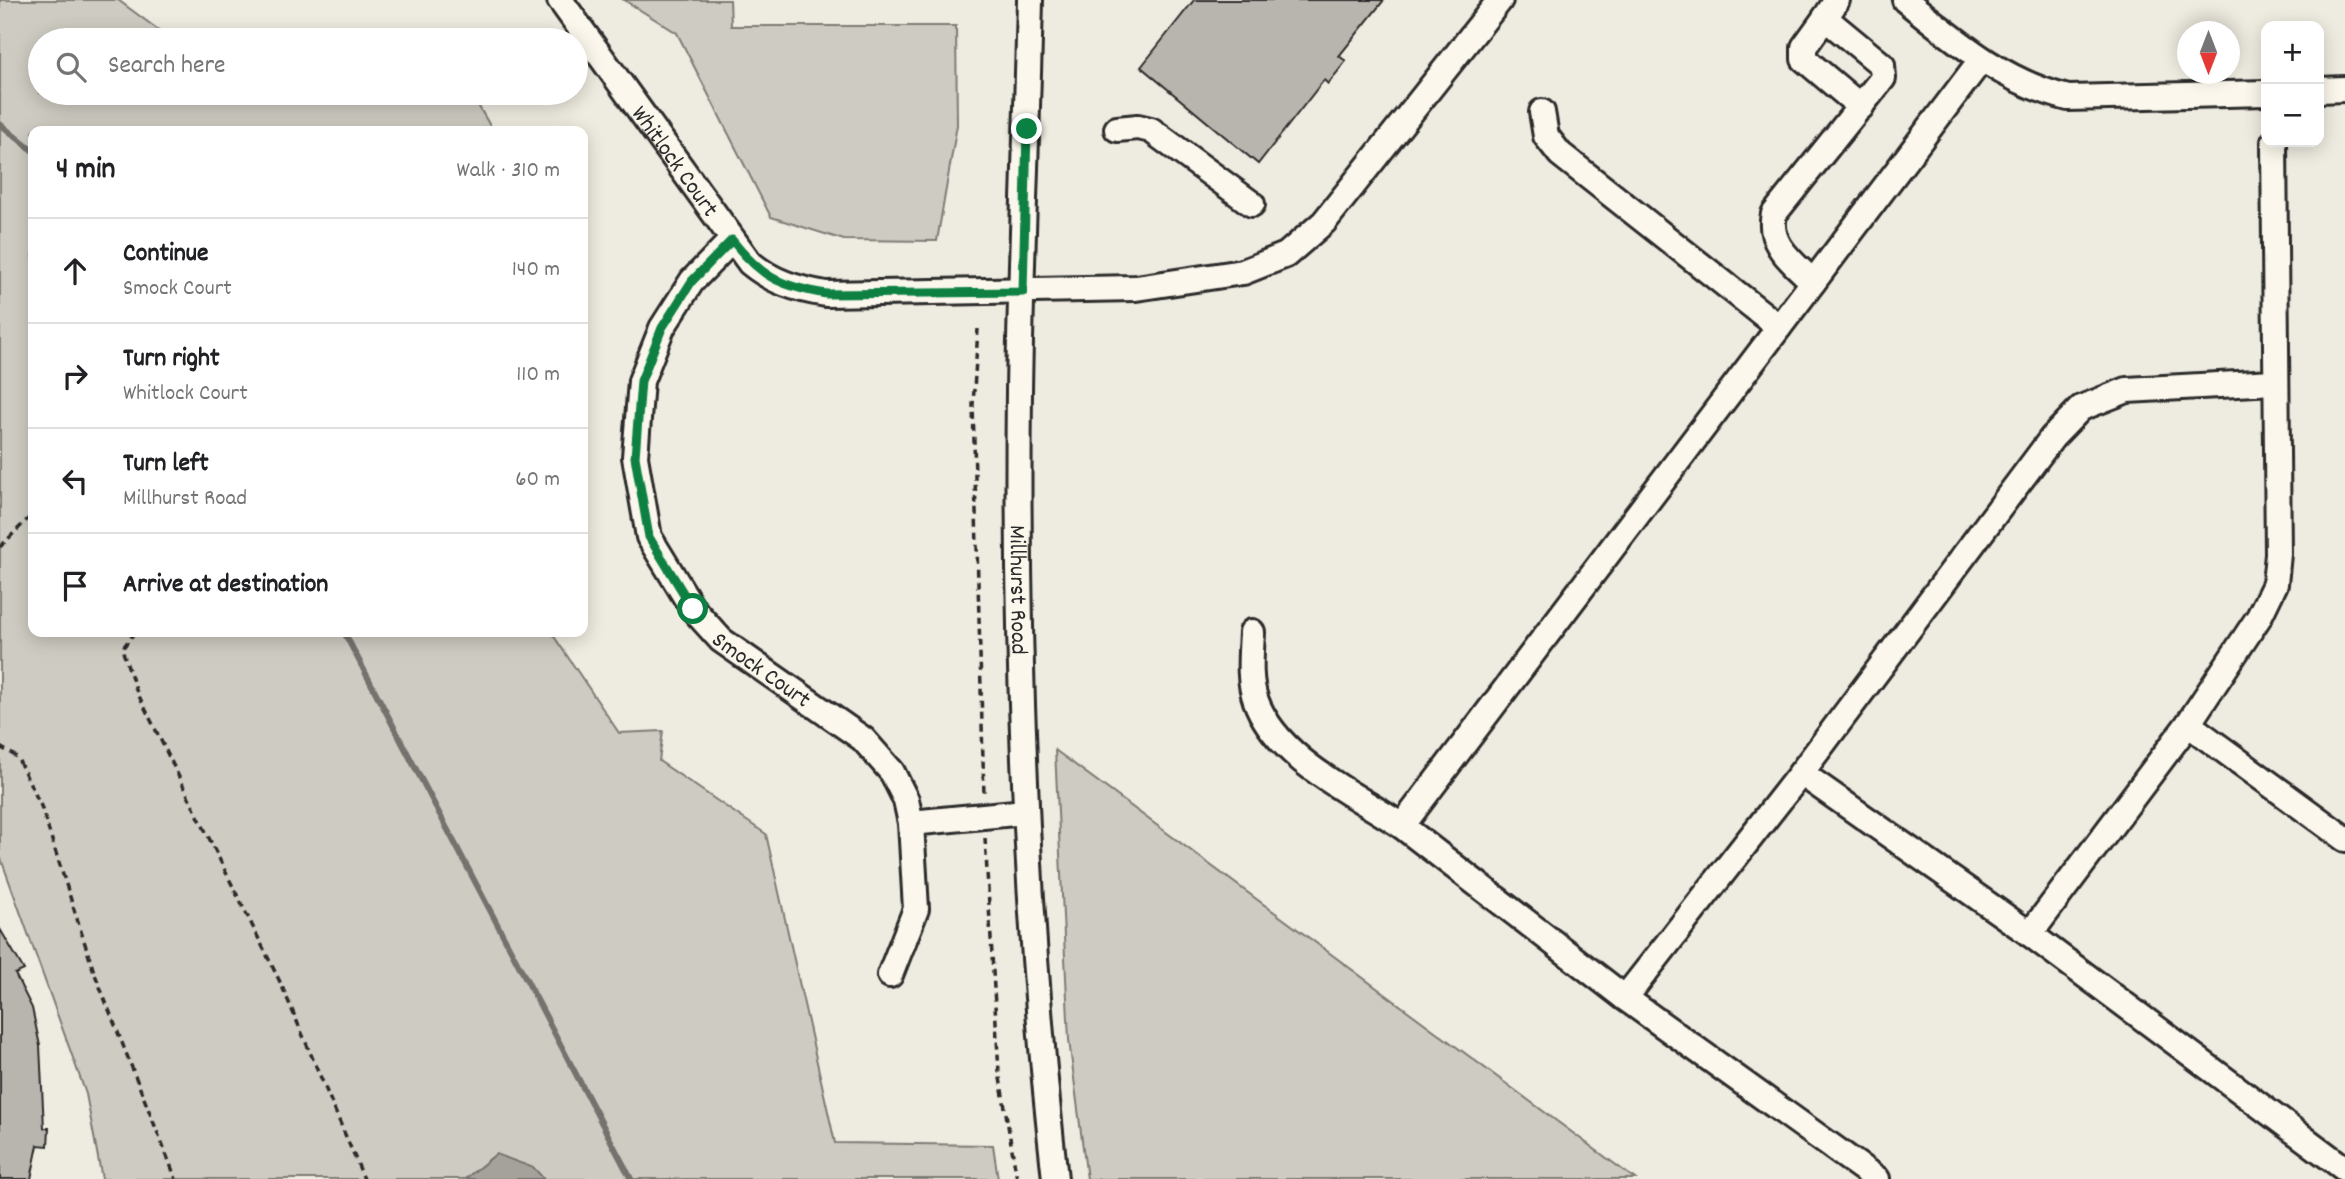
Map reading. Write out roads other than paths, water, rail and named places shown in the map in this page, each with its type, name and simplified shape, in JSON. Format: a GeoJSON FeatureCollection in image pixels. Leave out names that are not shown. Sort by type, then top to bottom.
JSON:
{"type":"FeatureCollection","features":[{"type":"Feature","properties":{"kind":"street","name":"Whitlock Court"},"geometry":{"type":"LineString","coordinates":[[560,0],[580,28]]}},
{"type":"Feature","properties":{"kind":"street","name":"Millhurst Road"},"geometry":{"type":"LineString","coordinates":[[1030,0],[1019,536],[1025,812],[1035,975],[1055,1179]]}},
{"type":"Feature","properties":{"kind":"street"},"geometry":{"type":"LineString","coordinates":[[1905,0],[1981,61],[2037,90],[2068,98],[2261,93]]}},
{"type":"Feature","properties":{"kind":"street","name":"Whitlock Court"},"geometry":{"type":"LineString","coordinates":[[588,39],[732,240],[750,263],[768,278],[799,289],[826,294],[1136,288],[1194,282],[1243,272],[1286,254],[1324,222],[1491,3]]}},
{"type":"Feature","properties":{"kind":"street"},"geometry":{"type":"LineString","coordinates":[[1813,282],[1775,242],[1770,229],[1774,214],[1861,107],[1884,78],[1882,65],[1831,9],[1804,47],[1804,59],[1861,107]]}},
{"type":"Feature","properties":{"kind":"street"},"geometry":{"type":"LineString","coordinates":[[1402,826],[1981,61]]}},
{"type":"Feature","properties":{"kind":"street"},"geometry":{"type":"LineString","coordinates":[[2324,90],[2345,89]]}},
{"type":"Feature","properties":{"kind":"street"},"geometry":{"type":"LineString","coordinates":[[1542,112],[1546,136],[1560,154],[1779,327]]}},
{"type":"Feature","properties":{"kind":"street"},"geometry":{"type":"LineString","coordinates":[[1117,129],[1138,127],[1151,130],[1252,204]]}},
{"type":"Feature","properties":{"kind":"street"},"geometry":{"type":"LineString","coordinates":[[2030,933],[2188,724],[2259,617],[2275,584],[2278,554],[2274,382],[2274,147]]}},
{"type":"Feature","properties":{"kind":"street","name":"Smock Court"},"geometry":{"type":"LineString","coordinates":[[732,240],[692,281],[662,328],[641,381],[635,457],[649,537],[693,609],[721,640],[863,739],[892,772],[906,800],[911,823],[916,909],[890,975]]}},
{"type":"Feature","properties":{"kind":"street"},"geometry":{"type":"LineString","coordinates":[[1625,998],[1801,773],[2052,438],[2081,408],[2127,390],[2274,382]]}},
{"type":"Feature","properties":{"kind":"street"},"geometry":{"type":"LineString","coordinates":[[1252,632],[1251,673],[1255,699],[1268,727],[1308,764],[1402,826],[1625,998],[1877,1179]]}},
{"type":"Feature","properties":{"kind":"street"},"geometry":{"type":"LineString","coordinates":[[2188,724],[2345,839]]}},
{"type":"Feature","properties":{"kind":"street"},"geometry":{"type":"LineString","coordinates":[[1801,773],[2030,933],[2345,1169]]}},
{"type":"Feature","properties":{"kind":"street"},"geometry":{"type":"LineString","coordinates":[[911,823],[1025,812]]}},
{"type":"Feature","properties":{"kind":"waterway"},"geometry":{"type":"LineString","coordinates":[[0,124],[28,147]]}},
{"type":"Feature","properties":{"kind":"waterway"},"geometry":{"type":"LineString","coordinates":[[347,637],[631,1179]]}}]}
